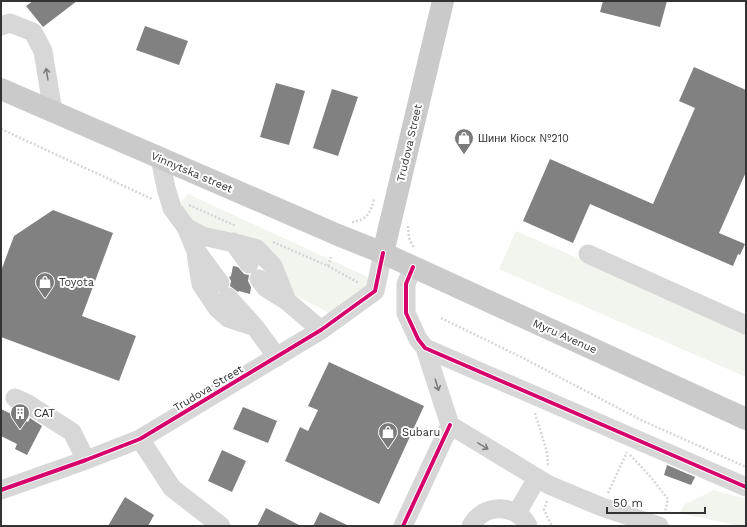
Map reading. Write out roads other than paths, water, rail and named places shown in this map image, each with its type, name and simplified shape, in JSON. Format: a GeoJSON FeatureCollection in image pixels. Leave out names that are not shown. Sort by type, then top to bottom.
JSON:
{"type":"FeatureCollection","features":[{"type":"Feature","properties":{"kind":"main road","name":"Trudova Street"},"geometry":{"type":"LineString","coordinates":[[383,253],[442,1]]}},
{"type":"Feature","properties":{"kind":"main road","name":"Vinnytska street"},"geometry":{"type":"LineString","coordinates":[[1,89],[338,235],[383,253]]}},
{"type":"Feature","properties":{"kind":"main road","name":"Myru Avenue"},"geometry":{"type":"LineString","coordinates":[[383,253],[415,259],[746,419]]}},
{"type":"Feature","properties":{"kind":"street"},"geometry":{"type":"LineString","coordinates":[[1,26],[10,23],[33,32],[43,51],[54,112]]}},
{"type":"Feature","properties":{"kind":"street"},"geometry":{"type":"LineString","coordinates":[[160,158],[172,208],[186,227],[196,251],[224,290],[277,356]]}},
{"type":"Feature","properties":{"kind":"street"},"geometry":{"type":"LineString","coordinates":[[186,227],[202,236],[233,242],[257,249],[273,266],[287,301]]}},
{"type":"Feature","properties":{"kind":"street"},"geometry":{"type":"LineString","coordinates":[[233,242],[266,288],[287,301],[321,330]]}},
{"type":"Feature","properties":{"kind":"street"},"geometry":{"type":"LineString","coordinates":[[196,251],[202,284],[217,308],[228,318],[255,327]]}},
{"type":"Feature","properties":{"kind":"street","name":"Trudova Street"},"geometry":{"type":"LineString","coordinates":[[1,490],[86,460],[140,438],[321,330],[375,290],[383,253]]}},
{"type":"Feature","properties":{"kind":"street"},"geometry":{"type":"LineString","coordinates":[[588,254],[746,325]]}},
{"type":"Feature","properties":{"kind":"street"},"geometry":{"type":"LineString","coordinates":[[415,259],[406,284],[406,313],[422,344],[450,425],[549,485],[602,507],[662,523]]}},
{"type":"Feature","properties":{"kind":"street"},"geometry":{"type":"LineString","coordinates":[[422,344],[746,487]]}},
{"type":"Feature","properties":{"kind":"street"},"geometry":{"type":"LineString","coordinates":[[15,398],[28,404],[72,432],[86,460]]}},
{"type":"Feature","properties":{"kind":"street"},"geometry":{"type":"LineString","coordinates":[[403,526],[450,425]]}},
{"type":"Feature","properties":{"kind":"street"},"geometry":{"type":"LineString","coordinates":[[140,438],[172,488],[221,526]]}},
{"type":"Feature","properties":{"kind":"street"},"geometry":{"type":"LineString","coordinates":[[472,526],[477,517],[490,510],[504,508],[523,520],[537,478]]}},
{"type":"Feature","properties":{"kind":"place","name":"Шини Кіоск №210"},"geometry":{"type":"Point","coordinates":[464,155]}},
{"type":"Feature","properties":{"kind":"place","name":"Toyota"},"geometry":{"type":"Point","coordinates":[45,299]}},
{"type":"Feature","properties":{"kind":"place","name":"САТ"},"geometry":{"type":"Point","coordinates":[20,430]}},
{"type":"Feature","properties":{"kind":"place","name":"Subaru"},"geometry":{"type":"Point","coordinates":[388,449]}}]}
